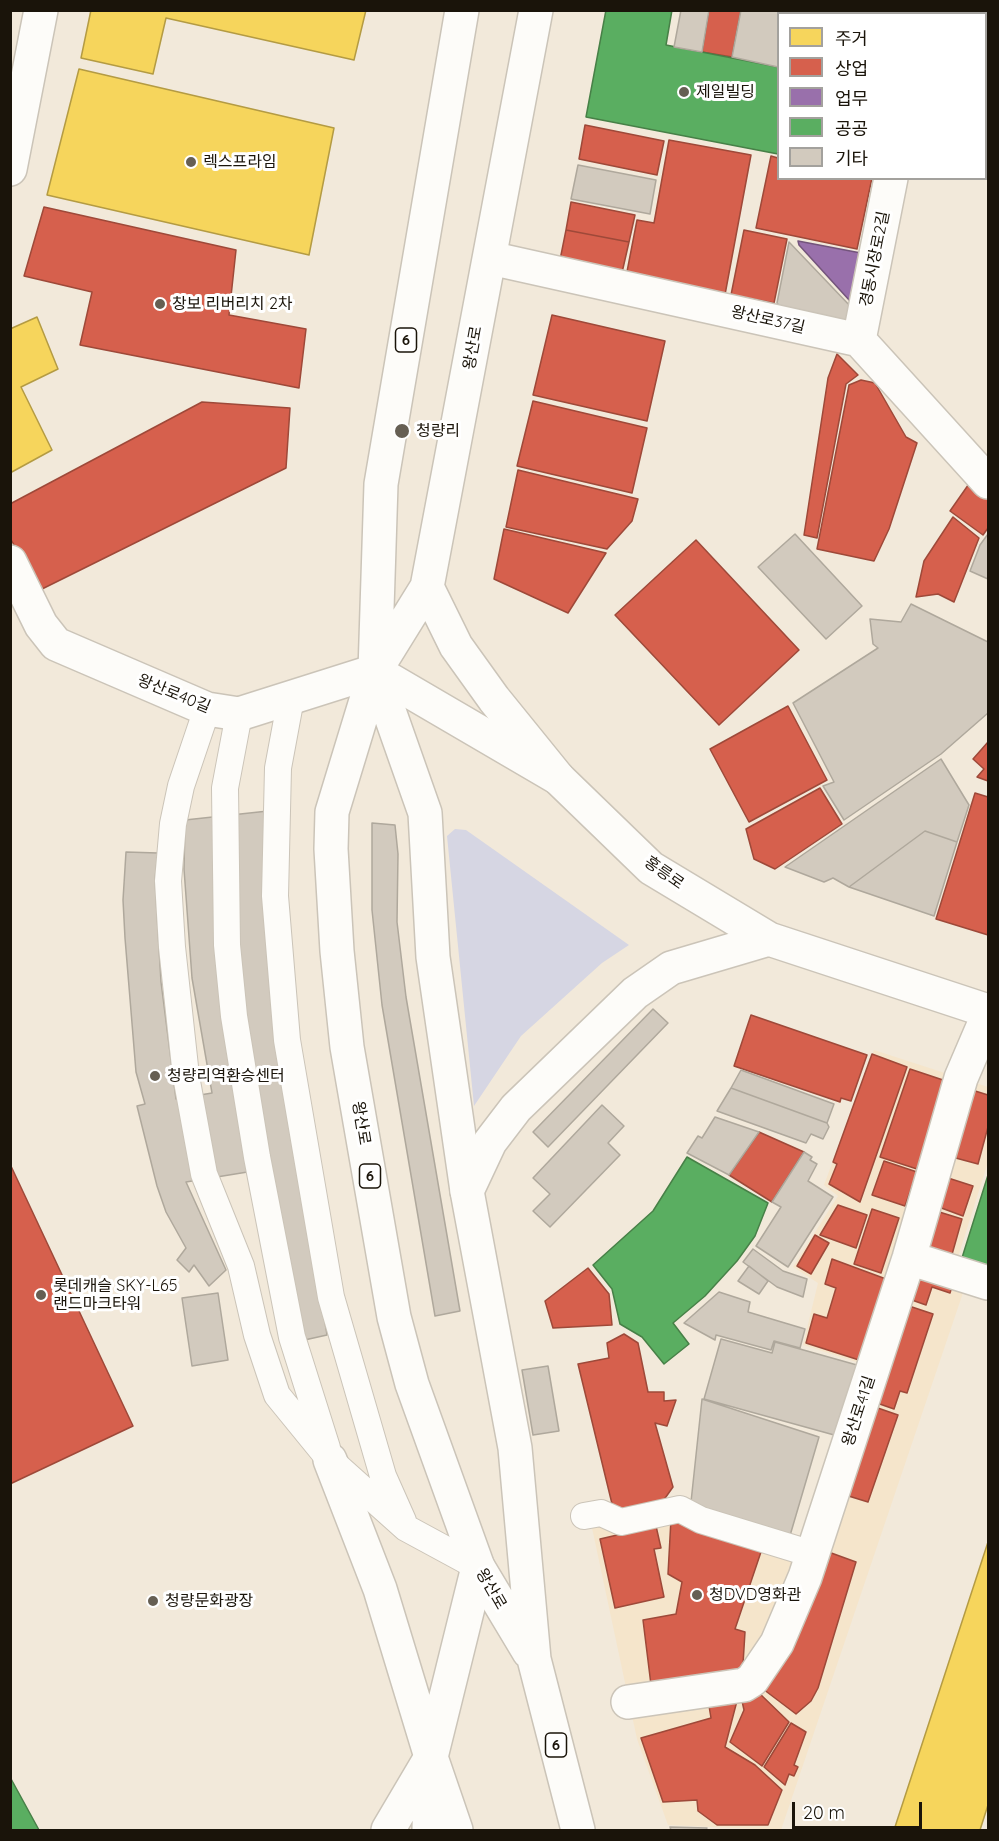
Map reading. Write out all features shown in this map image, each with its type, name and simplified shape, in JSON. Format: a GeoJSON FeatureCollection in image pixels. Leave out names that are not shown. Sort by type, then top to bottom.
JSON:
{"type":"FeatureCollection","features":[{"type":"Feature","properties":{"kind":"main road"},"geometry":{"type":"LineString","coordinates":[[10,169],[40,10]]}},
{"type":"Feature","properties":{"kind":"main road","name":"왕산로"},"geometry":{"type":"LineString","coordinates":[[462,10],[381,484],[375,671],[425,813],[433,957],[467,1191],[515,1448],[534,1659],[578,1830]]}},
{"type":"Feature","properties":{"kind":"main road","name":"왕산로"},"geometry":{"type":"LineString","coordinates":[[534,1659],[478,1567],[412,1384],[394,1317],[347,1047],[333,899],[332,812],[375,671],[427,587],[536,10]]}},
{"type":"Feature","properties":{"kind":"main road","name":"경동시장로2길"},"geometry":{"type":"LineString","coordinates":[[859,340],[891,180]]}},
{"type":"Feature","properties":{"kind":"main road","name":"왕산로37길"},"geometry":{"type":"LineString","coordinates":[[490,258],[859,340]]}},
{"type":"Feature","properties":{"kind":"main road"},"geometry":{"type":"LineString","coordinates":[[859,340],[988,482]]}},
{"type":"Feature","properties":{"kind":"main road","name":"왕산로40길"},"geometry":{"type":"LineString","coordinates":[[10,562],[48,637],[56,644],[207,710],[239,714],[375,671]]}},
{"type":"Feature","properties":{"kind":"main road"},"geometry":{"type":"LineString","coordinates":[[427,587],[456,646],[494,699],[558,778]]}},
{"type":"Feature","properties":{"kind":"main road","name":"홍릉로"},"geometry":{"type":"LineString","coordinates":[[375,671],[558,778],[651,868],[769,939],[988,1013]]}},
{"type":"Feature","properties":{"kind":"main road"},"geometry":{"type":"LineString","coordinates":[[467,1191],[490,1142],[516,1108],[635,993],[671,968],[769,939]]}},
{"type":"Feature","properties":{"kind":"main road","name":"왕산로41길"},"geometry":{"type":"LineString","coordinates":[[628,1702],[744,1685],[752,1680],[777,1643],[812,1554],[909,1258],[961,1078],[988,1013]]}},
{"type":"Feature","properties":{"kind":"main road"},"geometry":{"type":"LineString","coordinates":[[909,1258],[988,1283]]}},
{"type":"Feature","properties":{"kind":"main road"},"geometry":{"type":"LineString","coordinates":[[330,1460],[380,1589],[431,1757],[456,1830]]}},
{"type":"Feature","properties":{"kind":"main road"},"geometry":{"type":"LineString","coordinates":[[412,1830],[478,1567]]}},
{"type":"Feature","properties":{"kind":"main road"},"geometry":{"type":"LineString","coordinates":[[388,1830],[431,1757]]}},
{"type":"Feature","properties":{"kind":"main road"},"geometry":{"type":"LineString","coordinates":[[429,1830],[431,1757]]}},
{"type":"Feature","properties":{"kind":"lane"},"geometry":{"type":"LineString","coordinates":[[291,698],[278,768],[275,896],[287,1040],[331,1297],[383,1476],[406,1528]]}},
{"type":"Feature","properties":{"kind":"lane"},"geometry":{"type":"LineString","coordinates":[[207,710],[181,786],[173,824],[168,881],[172,947],[186,1076],[204,1174],[241,1266],[257,1335],[277,1395],[330,1460],[406,1528],[478,1567]]}},
{"type":"Feature","properties":{"kind":"lane"},"geometry":{"type":"LineString","coordinates":[[239,714],[225,788],[226,924],[234,1016],[257,1157],[292,1337],[330,1460]]}},
{"type":"Feature","properties":{"kind":"lane"},"geometry":{"type":"LineString","coordinates":[[584,1516],[601,1514],[621,1521],[680,1509],[701,1520],[812,1554]]}},
{"type":"Feature","properties":{"kind":"shaded area"},"geometry":{"type":"Polygon","coordinates":[[[455,829],[466,830],[629,945],[602,963],[521,1036],[474,1106],[447,836],[455,829]]]}},
{"type":"Feature","properties":{"kind":"shaded area"},"geometry":{"type":"Polygon","coordinates":[[[874,1050],[988,1087],[988,1162],[952,1276],[967,1281],[781,1830],[668,1825],[637,1739],[588,1509],[671,1503],[809,1549],[869,1366],[803,1345],[818,1283],[793,1267],[838,1196],[824,1185],[874,1050]]]}},
{"type":"Feature","properties":{"kind":"building: 주거"},"geometry":{"type":"Polygon","coordinates":[[[91,10],[366,10],[354,60],[166,18],[153,74],[81,58],[91,10]]]}},
{"type":"Feature","properties":{"kind":"building: 주거","name":"렉스프라임"},"geometry":{"type":"Polygon","coordinates":[[[79,69],[334,128],[309,255],[47,195],[79,69]]]}},
{"type":"Feature","properties":{"kind":"building: 주거"},"geometry":{"type":"Polygon","coordinates":[[[37,317],[58,369],[21,387],[52,450],[10,473],[10,329],[37,317]]]}},
{"type":"Feature","properties":{"kind":"building: 주거"},"geometry":{"type":"Polygon","coordinates":[[[988,1542],[988,1805],[980,1830],[894,1830],[988,1542]]]}},
{"type":"Feature","properties":{"kind":"building: 상업"},"geometry":{"type":"Polygon","coordinates":[[[709,10],[741,10],[732,57],[702,52],[709,10]]]}},
{"type":"Feature","properties":{"kind":"building: 상업"},"geometry":{"type":"Polygon","coordinates":[[[842,10],[906,10],[906,12],[842,12],[842,10]]]}},
{"type":"Feature","properties":{"kind":"building: 상업"},"geometry":{"type":"Polygon","coordinates":[[[585,125],[664,141],[657,175],[579,159],[585,125]]]}},
{"type":"Feature","properties":{"kind":"building: 상업"},"geometry":{"type":"Polygon","coordinates":[[[669,140],[751,155],[724,300],[625,282],[637,220],[654,223],[669,140]]]}},
{"type":"Feature","properties":{"kind":"building: 상업"},"geometry":{"type":"Polygon","coordinates":[[[771,156],[777,158],[777,180],[872,180],[857,249],[756,228],[771,156]]]}},
{"type":"Feature","properties":{"kind":"building: 상업"},"geometry":{"type":"Polygon","coordinates":[[[571,202],[635,215],[629,242],[566,230],[571,202]]]}},
{"type":"Feature","properties":{"kind":"building: 상업","name":"창보 리버리치 2차"},"geometry":{"type":"Polygon","coordinates":[[[44,207],[236,250],[229,315],[306,329],[299,388],[80,345],[92,292],[24,276],[44,207]]]}},
{"type":"Feature","properties":{"kind":"building: 상업"},"geometry":{"type":"Polygon","coordinates":[[[566,230],[629,242],[621,277],[559,265],[566,230]]]}},
{"type":"Feature","properties":{"kind":"building: 상업"},"geometry":{"type":"Polygon","coordinates":[[[744,230],[787,239],[774,303],[731,295],[744,230]]]}},
{"type":"Feature","properties":{"kind":"building: 상업"},"geometry":{"type":"Polygon","coordinates":[[[552,315],[665,341],[647,421],[533,395],[552,315]]]}},
{"type":"Feature","properties":{"kind":"building: 상업"},"geometry":{"type":"Polygon","coordinates":[[[837,354],[858,375],[846,384],[817,538],[804,535],[828,378],[837,354]]]}},
{"type":"Feature","properties":{"kind":"building: 상업"},"geometry":{"type":"Polygon","coordinates":[[[861,380],[875,383],[906,437],[917,443],[889,529],[874,561],[817,549],[849,385],[861,380]]]}},
{"type":"Feature","properties":{"kind":"building: 상업"},"geometry":{"type":"Polygon","coordinates":[[[533,401],[647,428],[632,493],[517,466],[533,401]]]}},
{"type":"Feature","properties":{"kind":"building: 상업"},"geometry":{"type":"Polygon","coordinates":[[[202,402],[290,408],[286,468],[40,590],[10,538],[10,504],[202,402]]]}},
{"type":"Feature","properties":{"kind":"building: 상업"},"geometry":{"type":"Polygon","coordinates":[[[518,470],[638,499],[632,521],[607,549],[506,527],[518,470]]]}},
{"type":"Feature","properties":{"kind":"building: 상업"},"geometry":{"type":"Polygon","coordinates":[[[971,481],[988,496],[988,528],[983,535],[950,511],[971,481]]]}},
{"type":"Feature","properties":{"kind":"building: 상업"},"geometry":{"type":"Polygon","coordinates":[[[953,517],[979,538],[954,602],[938,594],[916,597],[924,561],[953,517]]]}},
{"type":"Feature","properties":{"kind":"building: 상업"},"geometry":{"type":"Polygon","coordinates":[[[504,529],[606,553],[568,613],[494,579],[504,529]]]}},
{"type":"Feature","properties":{"kind":"building: 상업"},"geometry":{"type":"Polygon","coordinates":[[[696,540],[799,650],[719,725],[615,615],[696,540]]]}},
{"type":"Feature","properties":{"kind":"building: 상업"},"geometry":{"type":"Polygon","coordinates":[[[788,706],[827,780],[749,822],[710,749],[788,706]]]}},
{"type":"Feature","properties":{"kind":"building: 상업"},"geometry":{"type":"Polygon","coordinates":[[[988,742],[988,781],[977,777],[984,769],[973,759],[988,742]]]}},
{"type":"Feature","properties":{"kind":"building: 상업"},"geometry":{"type":"Polygon","coordinates":[[[820,788],[842,824],[775,869],[754,859],[746,829],[820,788]]]}},
{"type":"Feature","properties":{"kind":"building: 상업"},"geometry":{"type":"Polygon","coordinates":[[[975,793],[988,797],[988,935],[936,919],[975,793]]]}},
{"type":"Feature","properties":{"kind":"building: 상업"},"geometry":{"type":"Polygon","coordinates":[[[751,1015],[867,1055],[851,1101],[841,1098],[840,1102],[734,1066],[751,1015]]]}},
{"type":"Feature","properties":{"kind":"building: 상업"},"geometry":{"type":"Polygon","coordinates":[[[872,1054],[907,1067],[860,1202],[829,1184],[837,1164],[833,1162],[872,1054]]]}},
{"type":"Feature","properties":{"kind":"building: 상업"},"geometry":{"type":"Polygon","coordinates":[[[910,1069],[946,1081],[917,1169],[880,1157],[910,1069]]]}},
{"type":"Feature","properties":{"kind":"building: 상업"},"geometry":{"type":"Polygon","coordinates":[[[972,1090],[988,1095],[988,1127],[978,1164],[952,1157],[972,1090]]]}},
{"type":"Feature","properties":{"kind":"building: 상업"},"geometry":{"type":"Polygon","coordinates":[[[759,1132],[804,1152],[772,1202],[729,1175],[759,1132]]]}},
{"type":"Feature","properties":{"kind":"building: 상업"},"geometry":{"type":"Polygon","coordinates":[[[884,1161],[917,1172],[905,1206],[872,1195],[884,1161]]]}},
{"type":"Feature","properties":{"kind":"building: 상업","name":"롯데캐슬 SKY-L65 랜드마크타워"},"geometry":{"type":"Polygon","coordinates":[[[10,1164],[133,1426],[10,1484],[10,1164]]]}},
{"type":"Feature","properties":{"kind":"building: 상업"},"geometry":{"type":"Polygon","coordinates":[[[945,1177],[973,1186],[963,1216],[936,1206],[945,1177]]]}},
{"type":"Feature","properties":{"kind":"building: 상업"},"geometry":{"type":"Polygon","coordinates":[[[838,1205],[867,1215],[856,1248],[820,1235],[838,1205]]]}},
{"type":"Feature","properties":{"kind":"building: 상업"},"geometry":{"type":"Polygon","coordinates":[[[872,1209],[899,1218],[881,1273],[854,1264],[872,1209]]]}},
{"type":"Feature","properties":{"kind":"building: 상업"},"geometry":{"type":"Polygon","coordinates":[[[936,1211],[962,1219],[951,1258],[924,1249],[936,1211]]]}},
{"type":"Feature","properties":{"kind":"building: 상업"},"geometry":{"type":"Polygon","coordinates":[[[815,1235],[829,1243],[811,1274],[797,1266],[815,1235]]]}},
{"type":"Feature","properties":{"kind":"building: 상업"},"geometry":{"type":"Polygon","coordinates":[[[832,1259],[886,1279],[859,1360],[806,1343],[814,1314],[827,1318],[836,1288],[825,1284],[832,1259]]]}},
{"type":"Feature","properties":{"kind":"building: 상업"},"geometry":{"type":"Polygon","coordinates":[[[588,1268],[609,1294],[612,1325],[553,1328],[545,1301],[588,1268]]]}},
{"type":"Feature","properties":{"kind":"building: 상업"},"geometry":{"type":"Polygon","coordinates":[[[919,1269],[954,1280],[950,1293],[932,1287],[926,1305],[909,1299],[919,1269]]]}},
{"type":"Feature","properties":{"kind":"building: 상업"},"geometry":{"type":"Polygon","coordinates":[[[903,1304],[933,1314],[907,1393],[900,1391],[894,1409],[874,1402],[903,1304]]]}},
{"type":"Feature","properties":{"kind":"building: 상업"},"geometry":{"type":"Polygon","coordinates":[[[624,1334],[638,1343],[648,1392],[664,1392],[664,1401],[676,1400],[667,1426],[655,1423],[673,1487],[663,1501],[614,1512],[578,1364],[609,1358],[607,1343],[624,1334]]]}},
{"type":"Feature","properties":{"kind":"building: 상업"},"geometry":{"type":"Polygon","coordinates":[[[872,1406],[898,1415],[868,1502],[842,1494],[872,1406]]]}},
{"type":"Feature","properties":{"kind":"building: 상업"},"geometry":{"type":"Polygon","coordinates":[[[671,1519],[764,1543],[735,1629],[745,1632],[742,1680],[652,1693],[643,1620],[676,1614],[682,1582],[668,1574],[671,1519]]]}},
{"type":"Feature","properties":{"kind":"building: 상업"},"geometry":{"type":"Polygon","coordinates":[[[656,1526],[661,1548],[654,1549],[664,1597],[615,1608],[600,1539],[656,1526]]]}},
{"type":"Feature","properties":{"kind":"building: 상업"},"geometry":{"type":"Polygon","coordinates":[[[823,1550],[856,1562],[818,1688],[811,1701],[796,1714],[763,1689],[823,1550]]]}},
{"type":"Feature","properties":{"kind":"building: 상업"},"geometry":{"type":"Polygon","coordinates":[[[758,1692],[789,1722],[762,1766],[730,1742],[744,1710],[742,1701],[758,1692]]]}},
{"type":"Feature","properties":{"kind":"building: 상업"},"geometry":{"type":"Polygon","coordinates":[[[738,1697],[725,1747],[755,1765],[782,1790],[768,1825],[717,1825],[698,1811],[697,1800],[663,1802],[641,1738],[711,1718],[708,1700],[738,1697]]]}},
{"type":"Feature","properties":{"kind":"building: 상업"},"geometry":{"type":"Polygon","coordinates":[[[791,1723],[806,1732],[794,1765],[798,1767],[794,1776],[789,1774],[785,1785],[764,1767],[791,1723]]]}},
{"type":"Feature","properties":{"kind":"building: 업무"},"geometry":{"type":"Polygon","coordinates":[[[798,241],[866,254],[850,301],[799,245],[798,241]]]}},
{"type":"Feature","properties":{"kind":"building: 공공","name":"제일빌딩"},"geometry":{"type":"Polygon","coordinates":[[[606,10],[672,10],[666,45],[777,67],[777,154],[586,117],[606,10]]]}},
{"type":"Feature","properties":{"kind":"building: 공공"},"geometry":{"type":"Polygon","coordinates":[[[687,1157],[768,1203],[755,1236],[737,1261],[705,1296],[673,1323],[689,1344],[664,1364],[642,1337],[620,1324],[612,1289],[593,1265],[653,1211],[687,1157]]]}},
{"type":"Feature","properties":{"kind":"building: 공공"},"geometry":{"type":"Polygon","coordinates":[[[988,1175],[988,1269],[961,1261],[988,1175]]]}},
{"type":"Feature","properties":{"kind":"building: 공공"},"geometry":{"type":"Polygon","coordinates":[[[10,1777],[39,1830],[10,1830],[10,1777]]]}},
{"type":"Feature","properties":{"kind":"building: 기타"},"geometry":{"type":"Polygon","coordinates":[[[681,10],[709,10],[702,52],[674,47],[681,10]]]}},
{"type":"Feature","properties":{"kind":"building: 기타"},"geometry":{"type":"Polygon","coordinates":[[[741,10],[791,10],[790,12],[777,12],[777,67],[732,57],[741,10]]]}},
{"type":"Feature","properties":{"kind":"building: 기타"},"geometry":{"type":"Polygon","coordinates":[[[794,10],[842,10],[842,12],[794,12],[794,10]]]}},
{"type":"Feature","properties":{"kind":"building: 기타"},"geometry":{"type":"Polygon","coordinates":[[[578,165],[656,180],[650,214],[571,199],[578,165]]]}},
{"type":"Feature","properties":{"kind":"building: 기타"},"geometry":{"type":"Polygon","coordinates":[[[789,242],[852,308],[842,326],[783,310],[777,303],[789,242]]]}},
{"type":"Feature","properties":{"kind":"building: 기타"},"geometry":{"type":"Polygon","coordinates":[[[795,534],[862,606],[826,639],[758,567],[795,534]]]}},
{"type":"Feature","properties":{"kind":"building: 기타"},"geometry":{"type":"Polygon","coordinates":[[[988,534],[988,579],[970,571],[980,545],[988,534]]]}},
{"type":"Feature","properties":{"kind":"building: 기타"},"geometry":{"type":"Polygon","coordinates":[[[911,604],[988,642],[988,713],[941,754],[844,820],[823,786],[834,782],[793,703],[878,648],[873,644],[870,619],[901,622],[911,604]]]}},
{"type":"Feature","properties":{"kind":"building: 기타"},"geometry":{"type":"Polygon","coordinates":[[[941,759],[969,805],[957,842],[925,831],[849,887],[833,878],[824,882],[785,867],[941,759]]]}},
{"type":"Feature","properties":{"kind":"building: 기타","name":"청량리역환승센터"},"geometry":{"type":"Polygon","coordinates":[[[268,811],[299,1161],[327,1335],[300,1341],[272,1168],[186,1182],[226,1270],[209,1286],[194,1265],[189,1272],[177,1260],[186,1248],[166,1212],[157,1186],[137,1106],[145,1104],[136,1072],[125,938],[123,900],[126,852],[158,853],[155,879],[161,982],[176,1099],[212,1093],[192,978],[184,869],[185,820],[268,811]]]}},
{"type":"Feature","properties":{"kind":"building: 기타"},"geometry":{"type":"Polygon","coordinates":[[[372,823],[395,825],[398,854],[397,922],[406,997],[460,1311],[435,1316],[382,1005],[372,910],[372,823]]]}},
{"type":"Feature","properties":{"kind":"building: 기타"},"geometry":{"type":"Polygon","coordinates":[[[925,831],[957,842],[934,916],[849,887],[925,831]]]}},
{"type":"Feature","properties":{"kind":"building: 기타"},"geometry":{"type":"Polygon","coordinates":[[[653,1009],[668,1023],[548,1147],[533,1132],[653,1009]]]}},
{"type":"Feature","properties":{"kind":"building: 기타"},"geometry":{"type":"Polygon","coordinates":[[[741,1070],[834,1104],[827,1123],[731,1088],[741,1070]]]}},
{"type":"Feature","properties":{"kind":"building: 기타"},"geometry":{"type":"Polygon","coordinates":[[[731,1088],[827,1123],[829,1127],[823,1139],[811,1134],[806,1143],[717,1111],[731,1088]]]}},
{"type":"Feature","properties":{"kind":"building: 기타"},"geometry":{"type":"Polygon","coordinates":[[[602,1105],[624,1126],[608,1143],[620,1155],[550,1227],[533,1211],[550,1194],[533,1178],[602,1105]]]}},
{"type":"Feature","properties":{"kind":"building: 기타"},"geometry":{"type":"Polygon","coordinates":[[[715,1117],[759,1132],[729,1175],[687,1153],[698,1136],[702,1138],[715,1117]]]}},
{"type":"Feature","properties":{"kind":"building: 기타"},"geometry":{"type":"Polygon","coordinates":[[[804,1152],[812,1157],[810,1160],[817,1164],[808,1181],[833,1197],[788,1267],[756,1246],[781,1207],[772,1202],[804,1152]]]}},
{"type":"Feature","properties":{"kind":"building: 기타"},"geometry":{"type":"Polygon","coordinates":[[[753,1249],[783,1271],[807,1279],[803,1297],[777,1287],[743,1262],[753,1249]]]}},
{"type":"Feature","properties":{"kind":"building: 기타"},"geometry":{"type":"Polygon","coordinates":[[[749,1266],[768,1281],[759,1294],[738,1281],[749,1266]]]}},
{"type":"Feature","properties":{"kind":"building: 기타"},"geometry":{"type":"Polygon","coordinates":[[[719,1292],[750,1302],[748,1312],[805,1329],[800,1348],[774,1341],[771,1350],[716,1335],[715,1340],[684,1323],[719,1292]]]}},
{"type":"Feature","properties":{"kind":"building: 기타"},"geometry":{"type":"Polygon","coordinates":[[[218,1293],[228,1360],[192,1366],[182,1298],[218,1293]]]}},
{"type":"Feature","properties":{"kind":"building: 기타"},"geometry":{"type":"Polygon","coordinates":[[[721,1339],[772,1353],[775,1342],[864,1367],[845,1438],[704,1399],[721,1339]]]}},
{"type":"Feature","properties":{"kind":"building: 기타"},"geometry":{"type":"Polygon","coordinates":[[[548,1366],[559,1431],[533,1435],[522,1370],[548,1366]]]}},
{"type":"Feature","properties":{"kind":"building: 기타"},"geometry":{"type":"Polygon","coordinates":[[[702,1399],[819,1437],[789,1539],[706,1515],[691,1502],[702,1399]]]}},
{"type":"Feature","properties":{"kind":"building: 기타"},"geometry":{"type":"Polygon","coordinates":[[[670,1827],[707,1828],[706,1830],[671,1830],[670,1827]]]}},
{"type":"Feature","properties":{"kind":"place","name":"제일빌딩"},"geometry":{"type":"Point","coordinates":[684,92]}},
{"type":"Feature","properties":{"kind":"place","name":"렉스프라임"},"geometry":{"type":"Point","coordinates":[191,162]}},
{"type":"Feature","properties":{"kind":"place","name":"창보 리버리치 2차"},"geometry":{"type":"Point","coordinates":[160,304]}},
{"type":"Feature","properties":{"kind":"place","name":"청량리"},"geometry":{"type":"Point","coordinates":[402,431]}},
{"type":"Feature","properties":{"kind":"place","name":"청량리역환승센터"},"geometry":{"type":"Point","coordinates":[155,1076]}},
{"type":"Feature","properties":{"kind":"place","name":"롯데캐슬 SKY-L65 랜드마크타워"},"geometry":{"type":"Point","coordinates":[41,1295]}},
{"type":"Feature","properties":{"kind":"place","name":"청DVD영화관"},"geometry":{"type":"Point","coordinates":[697,1595]}},
{"type":"Feature","properties":{"kind":"place","name":"청량문화광장"},"geometry":{"type":"Point","coordinates":[153,1601]}}]}
